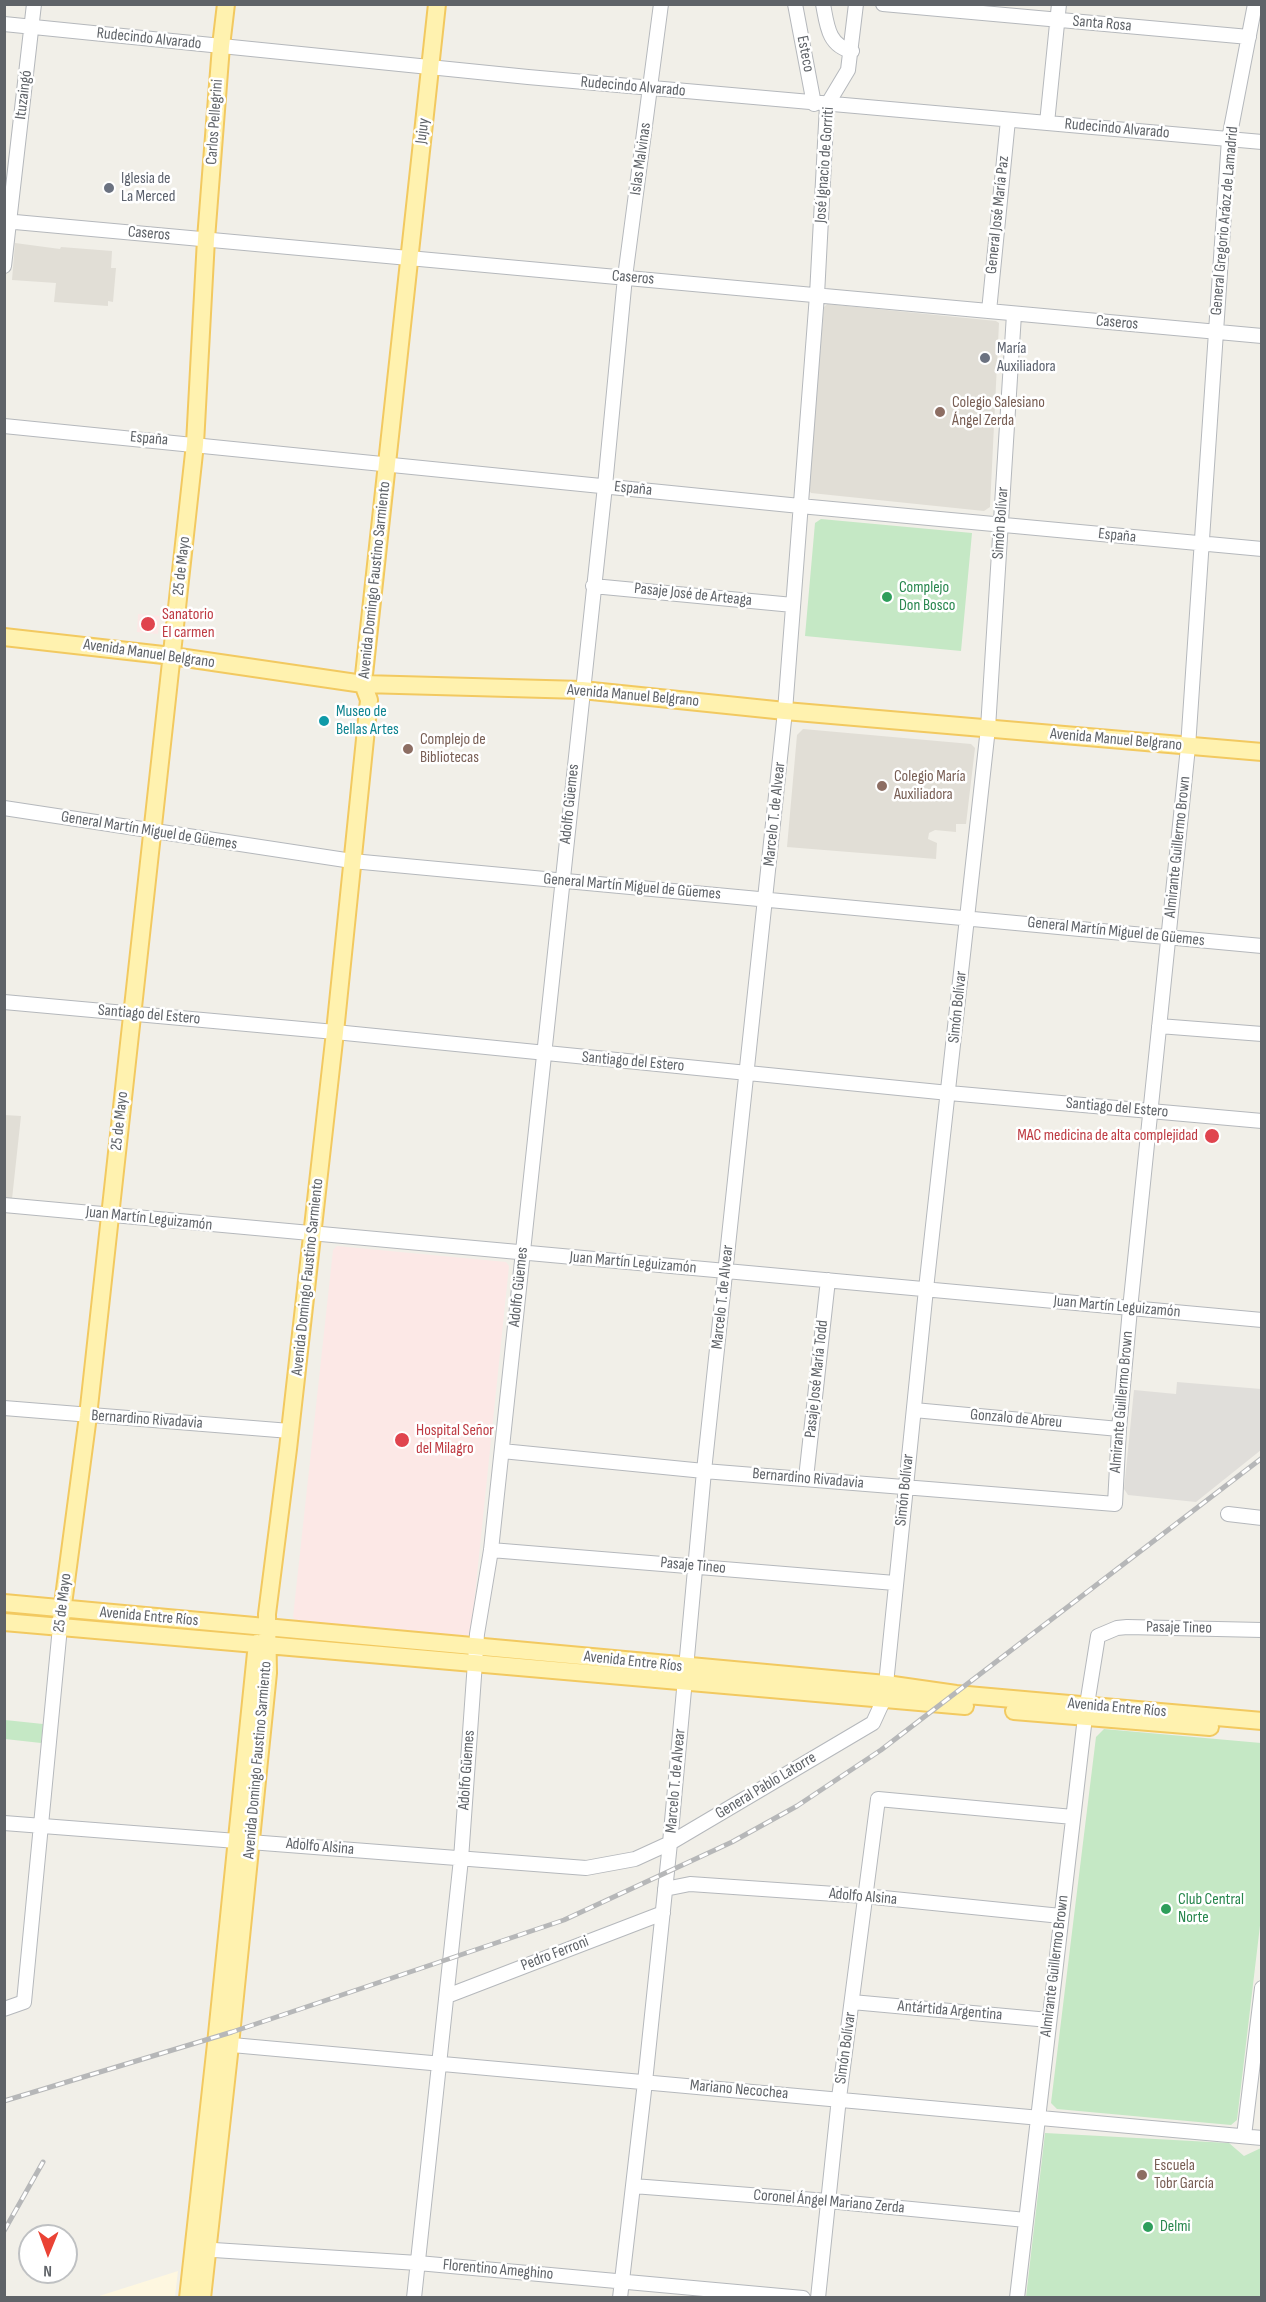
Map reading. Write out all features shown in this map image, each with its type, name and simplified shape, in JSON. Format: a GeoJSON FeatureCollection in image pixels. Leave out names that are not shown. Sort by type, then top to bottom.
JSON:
{"type":"FeatureCollection","features":[{"type":"Feature","properties":{"kind":"main road","name":"Carlos Pellegrini"},"geometry":{"type":"LineString","coordinates":[[206,239],[226,4]]}},
{"type":"Feature","properties":{"kind":"main road","name":"Jujuy"},"geometry":{"type":"LineString","coordinates":[[409,258],[437,4]]}},
{"type":"Feature","properties":{"kind":"main road","name":"25 de Mayo"},"geometry":{"type":"LineString","coordinates":[[60,1627],[88,1416],[195,444],[206,239]]}},
{"type":"Feature","properties":{"kind":"main road","name":"Avenida Domingo Faustino Sarmiento"},"geometry":{"type":"LineString","coordinates":[[188,2298],[200,2249],[224,2044],[264,1638],[335,1032],[369,700],[363,684],[409,258]]}},
{"type":"Feature","properties":{"kind":"main road","name":"Avenida Manuel Belgrano"},"geometry":{"type":"LineString","coordinates":[[4,637],[172,656],[363,684],[582,690],[785,711],[1262,752]]}},
{"type":"Feature","properties":{"kind":"main road","name":"Avenida Entre Ríos"},"geometry":{"type":"LineString","coordinates":[[4,1604],[62,1609],[264,1638],[474,1664],[685,1675],[885,1692],[1086,1711],[1262,1732]]}},
{"type":"Feature","properties":{"kind":"main road","name":"Avenida Entre Ríos"},"geometry":{"type":"LineString","coordinates":[[4,1622],[264,1638],[476,1645],[685,1675]]}},
{"type":"Feature","properties":{"kind":"main road","name":"Avenida Entre Ríos"},"geometry":{"type":"LineString","coordinates":[[1086,1711],[1262,1720]]}},
{"type":"Feature","properties":{"kind":"main road","name":"Avenida Domingo Faustino Sarmiento"},"geometry":{"type":"LineString","coordinates":[[200,2249],[201,2298]]}},
{"type":"Feature","properties":{"kind":"street","name":"Ituzaingó"},"geometry":{"type":"LineString","coordinates":[[4,266],[7,221],[34,4]]}},
{"type":"Feature","properties":{"kind":"street","name":"Islas Malvinas"},"geometry":{"type":"LineString","coordinates":[[625,277],[661,4]]}},
{"type":"Feature","properties":{"kind":"street","name":"Esteco"},"geometry":{"type":"LineString","coordinates":[[795,4],[820,104]]}},
{"type":"Feature","properties":{"kind":"street","name":"Esteco"},"geometry":{"type":"LineString","coordinates":[[823,4],[833,42],[843,49],[852,51]]}},
{"type":"Feature","properties":{"kind":"street","name":"José Ignacio de Gorriti"},"geometry":{"type":"LineString","coordinates":[[817,295],[820,104],[848,69],[856,4]]}},
{"type":"Feature","properties":{"kind":"street","name":"Santa Rosa"},"geometry":{"type":"LineString","coordinates":[[882,4],[1249,37]]}},
{"type":"Feature","properties":{"kind":"street"},"geometry":{"type":"LineString","coordinates":[[1047,123],[1059,4]]}},
{"type":"Feature","properties":{"kind":"street","name":"General Gregorio Aráoz de Lamadrid"},"geometry":{"type":"LineString","coordinates":[[1216,332],[1230,139],[1255,4]]}},
{"type":"Feature","properties":{"kind":"street","name":"Rudecindo Alvarado"},"geometry":{"type":"LineString","coordinates":[[4,24],[430,68],[1262,142]]}},
{"type":"Feature","properties":{"kind":"street","name":"General José María Paz"},"geometry":{"type":"LineString","coordinates":[[989,311],[1008,120]]}},
{"type":"Feature","properties":{"kind":"street","name":"Caseros"},"geometry":{"type":"LineString","coordinates":[[7,221],[1262,336]]}},
{"type":"Feature","properties":{"kind":"street","name":"Adolfo Güemes"},"geometry":{"type":"LineString","coordinates":[[414,2298],[461,1859],[474,1664],[491,1550],[502,1451],[625,277]]}},
{"type":"Feature","properties":{"kind":"street","name":"Marcelo T. de Alvear"},"geometry":{"type":"LineString","coordinates":[[620,2298],[663,1913],[704,1471],[785,711],[817,295]]}},
{"type":"Feature","properties":{"kind":"street","name":"Simón Bolívar"},"geometry":{"type":"LineString","coordinates":[[885,1692],[926,1288],[988,728],[1014,314]]}},
{"type":"Feature","properties":{"kind":"street","name":"Almirante Guillermo Brown"},"geometry":{"type":"LineString","coordinates":[[1115,1504],[1130,1309],[1188,747],[1216,332]]}},
{"type":"Feature","properties":{"kind":"street","name":"España"},"geometry":{"type":"LineString","coordinates":[[4,426],[800,506],[1262,549]]}},
{"type":"Feature","properties":{"kind":"street","name":"Pasaje José de Arteaga"},"geometry":{"type":"LineString","coordinates":[[593,586],[793,605]]}},
{"type":"Feature","properties":{"kind":"street","name":"General Martín Miguel de Güemes"},"geometry":{"type":"LineString","coordinates":[[4,808],[352,861],[1262,946]]}},
{"type":"Feature","properties":{"kind":"street","name":"Santiago del Estero"},"geometry":{"type":"LineString","coordinates":[[4,1002],[1262,1121]]}},
{"type":"Feature","properties":{"kind":"street"},"geometry":{"type":"LineString","coordinates":[[1159,1026],[1262,1034]]}},
{"type":"Feature","properties":{"kind":"street","name":"Juan Martín Leguizamón"},"geometry":{"type":"LineString","coordinates":[[4,1205],[1262,1320]]}},
{"type":"Feature","properties":{"kind":"street","name":"Pasaje José María Todd"},"geometry":{"type":"LineString","coordinates":[[806,1478],[828,1280]]}},
{"type":"Feature","properties":{"kind":"street","name":"Bernardino Rivadavia"},"geometry":{"type":"LineString","coordinates":[[4,1408],[290,1431]]}},
{"type":"Feature","properties":{"kind":"street","name":"Gonzalo de Abreu"},"geometry":{"type":"LineString","coordinates":[[914,1410],[1119,1429]]}},
{"type":"Feature","properties":{"kind":"street","name":"Bernardino Rivadavia"},"geometry":{"type":"LineString","coordinates":[[502,1451],[704,1471],[1115,1504]]}},
{"type":"Feature","properties":{"kind":"street"},"geometry":{"type":"LineString","coordinates":[[1228,1514],[1262,1518]]}},
{"type":"Feature","properties":{"kind":"street","name":"Pasaje Tineo"},"geometry":{"type":"LineString","coordinates":[[491,1550],[895,1583]]}},
{"type":"Feature","properties":{"kind":"street","name":"25 de Mayo"},"geometry":{"type":"LineString","coordinates":[[4,2009],[24,2002],[60,1627]]}},
{"type":"Feature","properties":{"kind":"street","name":"Pasaje Tineo"},"geometry":{"type":"LineString","coordinates":[[1098,1636],[1117,1628],[1127,1627],[1262,1630]]}},
{"type":"Feature","properties":{"kind":"street","name":"Almirante Guillermo Brown"},"geometry":{"type":"LineString","coordinates":[[1017,2298],[1073,1817],[1098,1636]]}},
{"type":"Feature","properties":{"kind":"street","name":"General Pablo Latorre"},"geometry":{"type":"LineString","coordinates":[[635,1859],[670,1843],[873,1723],[885,1692]]}},
{"type":"Feature","properties":{"kind":"street","name":"Simón Bolívar"},"geometry":{"type":"LineString","coordinates":[[818,2298],[839,2098],[878,1799],[1073,1817]]}},
{"type":"Feature","properties":{"kind":"street","name":"Adolfo Alsina"},"geometry":{"type":"LineString","coordinates":[[4,1824],[576,1868],[610,1865],[635,1859]]}},
{"type":"Feature","properties":{"kind":"street","name":"Adolfo Alsina"},"geometry":{"type":"LineString","coordinates":[[665,1889],[690,1884],[864,1896],[1061,1916]]}},
{"type":"Feature","properties":{"kind":"street","name":"Pedro Ferroni"},"geometry":{"type":"LineString","coordinates":[[447,1996],[663,1913]]}},
{"type":"Feature","properties":{"kind":"street"},"geometry":{"type":"LineString","coordinates":[[1244,2136],[1262,1988]]}},
{"type":"Feature","properties":{"kind":"street","name":"Antártida Argentina"},"geometry":{"type":"LineString","coordinates":[[852,2002],[1049,2020]]}},
{"type":"Feature","properties":{"kind":"street","name":"Mariano Necochea"},"geometry":{"type":"LineString","coordinates":[[224,2044],[1262,2138]]}},
{"type":"Feature","properties":{"kind":"street","name":"Coronel Ángel Mariano Zerda"},"geometry":{"type":"LineString","coordinates":[[633,2186],[828,2201],[1026,2220]]}},
{"type":"Feature","properties":{"kind":"street","name":"Florentino Ameghino"},"geometry":{"type":"LineString","coordinates":[[200,2249],[418,2263],[803,2298]]}},
{"type":"Feature","properties":{"kind":"shaded area"},"geometry":{"type":"Polygon","coordinates":[[[15,243],[60,249],[61,247],[112,251],[111,268],[116,268],[113,302],[108,301],[108,306],[54,302],[56,283],[12,280],[15,243]]]}},
{"type":"Feature","properties":{"kind":"shaded area"},"geometry":{"type":"Polygon","coordinates":[[[827,304],[999,323],[990,507],[984,511],[811,493],[808,489],[824,307],[827,304]]]}},
{"type":"Feature","properties":{"kind":"shaded area","name":"Sanatorio El carmen"},"geometry":{"type":"Polygon","coordinates":[[[138,614],[160,616],[158,634],[137,632],[138,614]]]}},
{"type":"Feature","properties":{"kind":"shaded area","name":"Colegio María Auxiliadora"},"geometry":{"type":"Polygon","coordinates":[[[803,729],[971,744],[975,748],[966,824],[956,824],[956,832],[935,830],[929,833],[928,839],[937,843],[936,859],[787,847],[797,735],[803,729]]]}},
{"type":"Feature","properties":{"kind":"shaded area"},"geometry":{"type":"Polygon","coordinates":[[[4,1115],[21,1116],[12,1199],[5,1199],[4,1115]]]}},
{"type":"Feature","properties":{"kind":"shaded area","name":"Hospital Señor del Milagro"},"geometry":{"type":"Polygon","coordinates":[[[337,1246],[506,1262],[509,1266],[471,1633],[465,1637],[297,1623],[293,1617],[333,1250],[337,1246]]]}},
{"type":"Feature","properties":{"kind":"shaded area"},"geometry":{"type":"Polygon","coordinates":[[[1177,1382],[1261,1389],[1261,1450],[1196,1502],[1128,1495],[1124,1489],[1134,1390],[1176,1394],[1177,1382]]]}},
{"type":"Feature","properties":{"kind":"shaded area"},"geometry":{"type":"Polygon","coordinates":[[[178,2271],[175,2297],[96,2297],[178,2271]]]}},
{"type":"Feature","properties":{"kind":"green space","name":"Complejo Don Bosco"},"geometry":{"type":"Polygon","coordinates":[[[821,519],[972,533],[961,651],[805,636],[815,523],[821,519]]]}},
{"type":"Feature","properties":{"kind":"green space"},"geometry":{"type":"Polygon","coordinates":[[[69,1614],[255,1631],[254,1638],[69,1622],[69,1614]]]}},
{"type":"Feature","properties":{"kind":"green space"},"geometry":{"type":"Polygon","coordinates":[[[5,1720],[43,1724],[41,1743],[5,1739],[5,1720]]]}},
{"type":"Feature","properties":{"kind":"green space"},"geometry":{"type":"Polygon","coordinates":[[[1104,1729],[1261,1743],[1261,1917],[1237,2120],[1231,2125],[1057,2109],[1051,2103],[1096,1737],[1104,1729]]]}},
{"type":"Feature","properties":{"kind":"green space","name":"Delmi"},"geometry":{"type":"Polygon","coordinates":[[[1045,2133],[1229,2143],[1244,2156],[1261,2148],[1261,2297],[1026,2297],[1045,2133]]]}},
{"type":"Feature","properties":{"kind":"railway"},"geometry":{"type":"LineString","coordinates":[[4,2101],[232,2032],[564,1920],[732,1842],[797,1806],[881,1750],[1262,1458]]}},
{"type":"Feature","properties":{"kind":"railway"},"geometry":{"type":"LineString","coordinates":[[4,2231],[43,2162]]}},
{"type":"Feature","properties":{"kind":"place","name":"Iglesia de La Merced"},"geometry":{"type":"Point","coordinates":[109,188]}},
{"type":"Feature","properties":{"kind":"place","name":"María Auxiliadora"},"geometry":{"type":"Point","coordinates":[985,358]}},
{"type":"Feature","properties":{"kind":"place","name":"Colegio Salesiano Ángel Zerda"},"geometry":{"type":"Point","coordinates":[940,412]}},
{"type":"Feature","properties":{"kind":"place","name":"Complejo Don Bosco"},"geometry":{"type":"Point","coordinates":[887,597]}},
{"type":"Feature","properties":{"kind":"place","name":"Sanatorio El carmen"},"geometry":{"type":"Point","coordinates":[148,624]}},
{"type":"Feature","properties":{"kind":"place","name":"Museo de Bellas Artes"},"geometry":{"type":"Point","coordinates":[324,721]}},
{"type":"Feature","properties":{"kind":"place","name":"Complejo de Bibliotecas"},"geometry":{"type":"Point","coordinates":[408,749]}},
{"type":"Feature","properties":{"kind":"place","name":"Colegio María Auxiliadora"},"geometry":{"type":"Point","coordinates":[882,786]}},
{"type":"Feature","properties":{"kind":"place","name":"MAC medicina de alta complejidad"},"geometry":{"type":"Point","coordinates":[1212,1136]}},
{"type":"Feature","properties":{"kind":"place","name":"Hospital Señor del Milagro"},"geometry":{"type":"Point","coordinates":[402,1440]}},
{"type":"Feature","properties":{"kind":"place","name":"Club Central Norte"},"geometry":{"type":"Point","coordinates":[1166,1909]}},
{"type":"Feature","properties":{"kind":"place","name":"Escuela Tobr García"},"geometry":{"type":"Point","coordinates":[1142,2175]}},
{"type":"Feature","properties":{"kind":"place","name":"Delmi"},"geometry":{"type":"Point","coordinates":[1148,2227]}}]}
